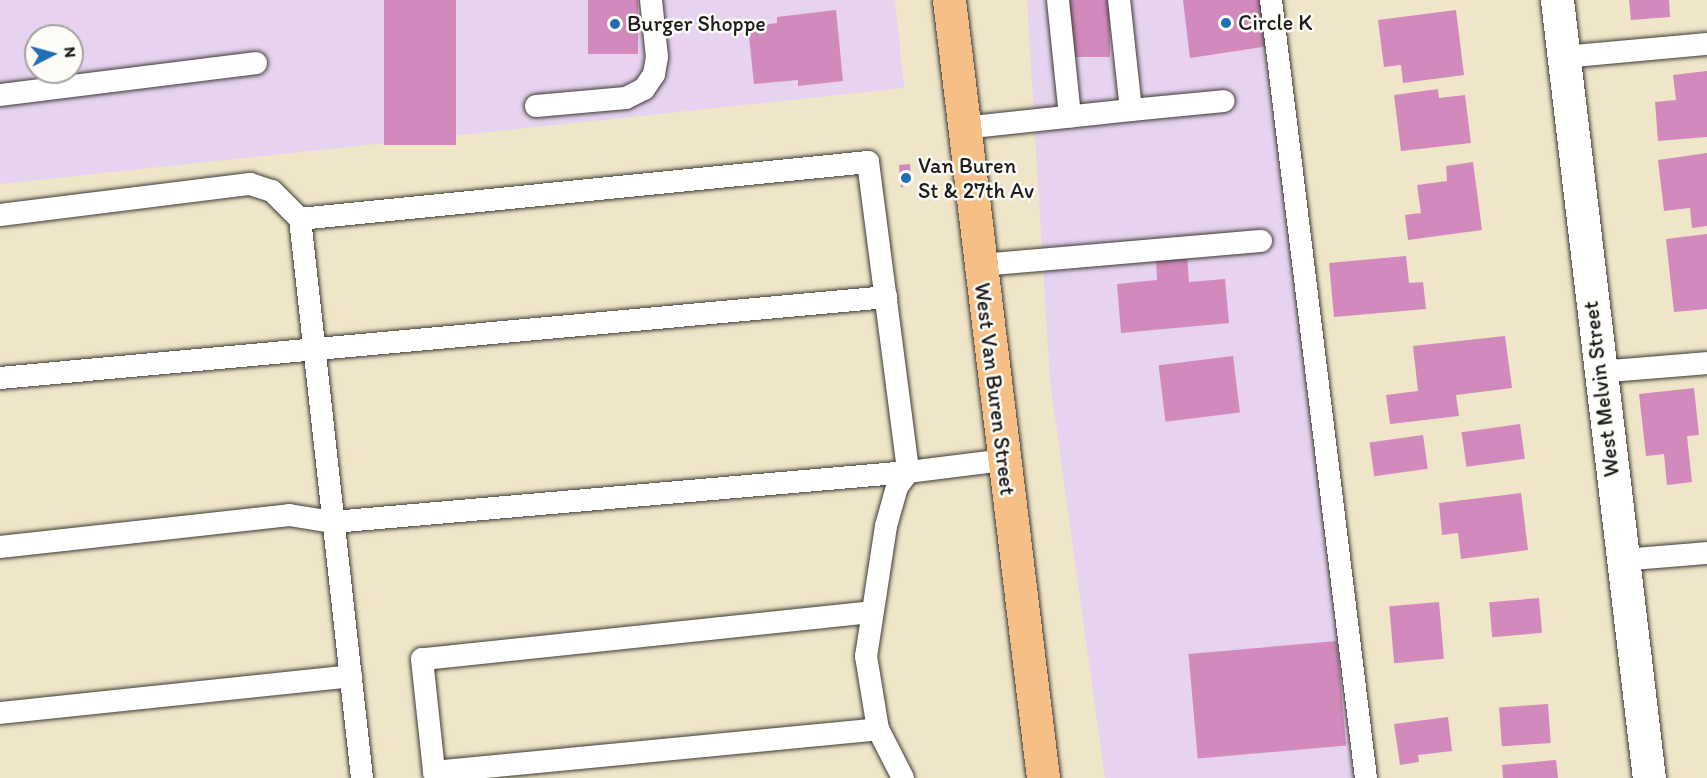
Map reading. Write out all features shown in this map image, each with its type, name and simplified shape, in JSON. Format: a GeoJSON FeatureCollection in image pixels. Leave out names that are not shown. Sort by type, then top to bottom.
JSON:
{"type":"FeatureCollection","features":[{"type":"Feature","properties":{"kind":"main road","name":"West Van Buren Street"},"geometry":{"type":"LineString","coordinates":[[949,0],[1043,778]]}},
{"type":"Feature","properties":{"kind":"street","name":"West Melvin Street"},"geometry":{"type":"LineString","coordinates":[[1557,0],[1598,372],[1649,778]]}},
{"type":"Feature","properties":{"kind":"lane"},"geometry":{"type":"LineString","coordinates":[[536,106],[626,98],[644,89],[654,74],[657,57],[651,0]]}},
{"type":"Feature","properties":{"kind":"lane"},"geometry":{"type":"LineString","coordinates":[[1058,0],[1070,116]]}},
{"type":"Feature","properties":{"kind":"lane"},"geometry":{"type":"LineString","coordinates":[[1119,0],[1131,110]]}},
{"type":"Feature","properties":{"kind":"lane"},"geometry":{"type":"LineString","coordinates":[[1271,0],[1366,778]]}},
{"type":"Feature","properties":{"kind":"lane"},"geometry":{"type":"LineString","coordinates":[[1563,57],[1707,44]]}},
{"type":"Feature","properties":{"kind":"lane"},"geometry":{"type":"LineString","coordinates":[[0,94],[256,63]]}},
{"type":"Feature","properties":{"kind":"lane"},"geometry":{"type":"LineString","coordinates":[[963,128],[1224,101]]}},
{"type":"Feature","properties":{"kind":"lane"},"geometry":{"type":"LineString","coordinates":[[300,219],[868,162],[908,472],[897,487],[886,526],[866,656],[878,729],[903,778]]}},
{"type":"Feature","properties":{"kind":"lane"},"geometry":{"type":"LineString","coordinates":[[0,215],[250,184],[272,191],[300,219],[362,778]]}},
{"type":"Feature","properties":{"kind":"lane"},"geometry":{"type":"LineString","coordinates":[[980,265],[1261,241]]}},
{"type":"Feature","properties":{"kind":"lane"},"geometry":{"type":"LineString","coordinates":[[0,378],[886,297]]}},
{"type":"Feature","properties":{"kind":"lane"},"geometry":{"type":"LineString","coordinates":[[1598,372],[1707,363]]}},
{"type":"Feature","properties":{"kind":"lane"},"geometry":{"type":"LineString","coordinates":[[0,547],[289,515],[333,522],[908,472],[1004,460]]}},
{"type":"Feature","properties":{"kind":"lane"},"geometry":{"type":"LineString","coordinates":[[1622,560],[1707,553]]}},
{"type":"Feature","properties":{"kind":"lane"},"geometry":{"type":"LineString","coordinates":[[872,612],[422,659],[434,772],[878,729]]}},
{"type":"Feature","properties":{"kind":"lane"},"geometry":{"type":"LineString","coordinates":[[0,713],[351,676]]}},
{"type":"Feature","properties":{"kind":"shaded area"},"geometry":{"type":"Polygon","coordinates":[[[0,0],[895,0],[904,88],[0,184],[0,0]]]}},
{"type":"Feature","properties":{"kind":"shaded area"},"geometry":{"type":"Polygon","coordinates":[[[1027,0],[1263,0],[1355,778],[1105,778],[1050,381],[1027,0]]]}},
{"type":"Feature","properties":{"kind":"building"},"geometry":{"type":"Polygon","coordinates":[[[384,0],[456,0],[456,145],[384,145],[384,0]]]}},
{"type":"Feature","properties":{"kind":"building","name":"Burger Shoppe"},"geometry":{"type":"Polygon","coordinates":[[[588,0],[638,0],[638,54],[588,54],[588,0]]]}},
{"type":"Feature","properties":{"kind":"building"},"geometry":{"type":"Polygon","coordinates":[[[1067,0],[1110,0],[1110,57],[1067,57],[1067,0]]]}},
{"type":"Feature","properties":{"kind":"building","name":"Circle K"},"geometry":{"type":"Polygon","coordinates":[[[1183,0],[1263,0],[1269,46],[1190,58],[1183,0]]]}},
{"type":"Feature","properties":{"kind":"building"},"geometry":{"type":"Polygon","coordinates":[[[1629,0],[1669,0],[1670,17],[1631,20],[1629,0]]]}},
{"type":"Feature","properties":{"kind":"building"},"geometry":{"type":"Polygon","coordinates":[[[836,10],[843,81],[798,86],[798,80],[754,84],[748,27],[777,23],[777,17],[836,10]]]}},
{"type":"Feature","properties":{"kind":"building"},"geometry":{"type":"Polygon","coordinates":[[[1456,10],[1464,75],[1403,83],[1401,65],[1384,67],[1378,20],[1456,10]]]}},
{"type":"Feature","properties":{"kind":"building"},"geometry":{"type":"Polygon","coordinates":[[[1707,71],[1707,137],[1658,141],[1655,102],[1676,100],[1673,75],[1707,71]]]}},
{"type":"Feature","properties":{"kind":"building"},"geometry":{"type":"Polygon","coordinates":[[[1438,89],[1439,98],[1465,95],[1471,143],[1401,151],[1394,95],[1438,89]]]}},
{"type":"Feature","properties":{"kind":"building"},"geometry":{"type":"Polygon","coordinates":[[[1707,153],[1707,226],[1692,228],[1690,208],[1664,211],[1658,160],[1707,153]]]}},
{"type":"Feature","properties":{"kind":"building"},"geometry":{"type":"Polygon","coordinates":[[[1473,162],[1482,230],[1408,240],[1405,215],[1421,213],[1417,185],[1447,181],[1446,166],[1473,162]]]}},
{"type":"Feature","properties":{"kind":"building"},"geometry":{"type":"Polygon","coordinates":[[[910,164],[911,181],[901,188],[899,165],[910,164]]]}},
{"type":"Feature","properties":{"kind":"building"},"geometry":{"type":"Polygon","coordinates":[[[1707,234],[1707,309],[1674,312],[1666,239],[1707,234]]]}},
{"type":"Feature","properties":{"kind":"building"},"geometry":{"type":"Polygon","coordinates":[[[1187,255],[1189,282],[1225,279],[1229,323],[1121,333],[1117,284],[1157,280],[1156,258],[1187,255]]]}},
{"type":"Feature","properties":{"kind":"building"},"geometry":{"type":"Polygon","coordinates":[[[1406,256],[1409,283],[1423,282],[1426,309],[1334,317],[1329,263],[1406,256]]]}},
{"type":"Feature","properties":{"kind":"building"},"geometry":{"type":"Polygon","coordinates":[[[1505,336],[1512,388],[1456,395],[1459,416],[1390,424],[1386,395],[1418,391],[1413,346],[1505,336]]]}},
{"type":"Feature","properties":{"kind":"building"},"geometry":{"type":"Polygon","coordinates":[[[1233,356],[1240,413],[1166,422],[1159,365],[1233,356]]]}},
{"type":"Feature","properties":{"kind":"building"},"geometry":{"type":"Polygon","coordinates":[[[1694,388],[1699,435],[1687,436],[1692,482],[1667,485],[1664,454],[1646,456],[1639,394],[1694,388]]]}},
{"type":"Feature","properties":{"kind":"building"},"geometry":{"type":"Polygon","coordinates":[[[1520,424],[1525,459],[1466,467],[1462,432],[1520,424]]]}},
{"type":"Feature","properties":{"kind":"building"},"geometry":{"type":"Polygon","coordinates":[[[1423,435],[1428,469],[1374,476],[1370,443],[1423,435]]]}},
{"type":"Feature","properties":{"kind":"building"},"geometry":{"type":"Polygon","coordinates":[[[1521,493],[1528,550],[1461,559],[1458,533],[1442,535],[1439,503],[1521,493]]]}},
{"type":"Feature","properties":{"kind":"building"},"geometry":{"type":"Polygon","coordinates":[[[1539,598],[1542,633],[1492,637],[1489,602],[1539,598]]]}},
{"type":"Feature","properties":{"kind":"building"},"geometry":{"type":"Polygon","coordinates":[[[1439,602],[1444,659],[1394,663],[1389,606],[1439,602]]]}},
{"type":"Feature","properties":{"kind":"building"},"geometry":{"type":"Polygon","coordinates":[[[1337,641],[1346,746],[1198,759],[1189,654],[1337,641]]]}},
{"type":"Feature","properties":{"kind":"building"},"geometry":{"type":"Polygon","coordinates":[[[1548,704],[1551,743],[1502,746],[1499,707],[1548,704]]]}},
{"type":"Feature","properties":{"kind":"building"},"geometry":{"type":"Polygon","coordinates":[[[1448,717],[1452,751],[1418,755],[1419,762],[1400,765],[1394,724],[1448,717]]]}},
{"type":"Feature","properties":{"kind":"building"},"geometry":{"type":"Polygon","coordinates":[[[1556,760],[1558,778],[1503,778],[1502,765],[1556,760]]]}},
{"type":"Feature","properties":{"kind":"place","name":"Circle K"},"geometry":{"type":"Point","coordinates":[1226,23]}},
{"type":"Feature","properties":{"kind":"place","name":"Burger Shoppe"},"geometry":{"type":"Point","coordinates":[615,24]}},
{"type":"Feature","properties":{"kind":"place","name":"Van Buren St & 27th Av"},"geometry":{"type":"Point","coordinates":[906,178]}}]}
